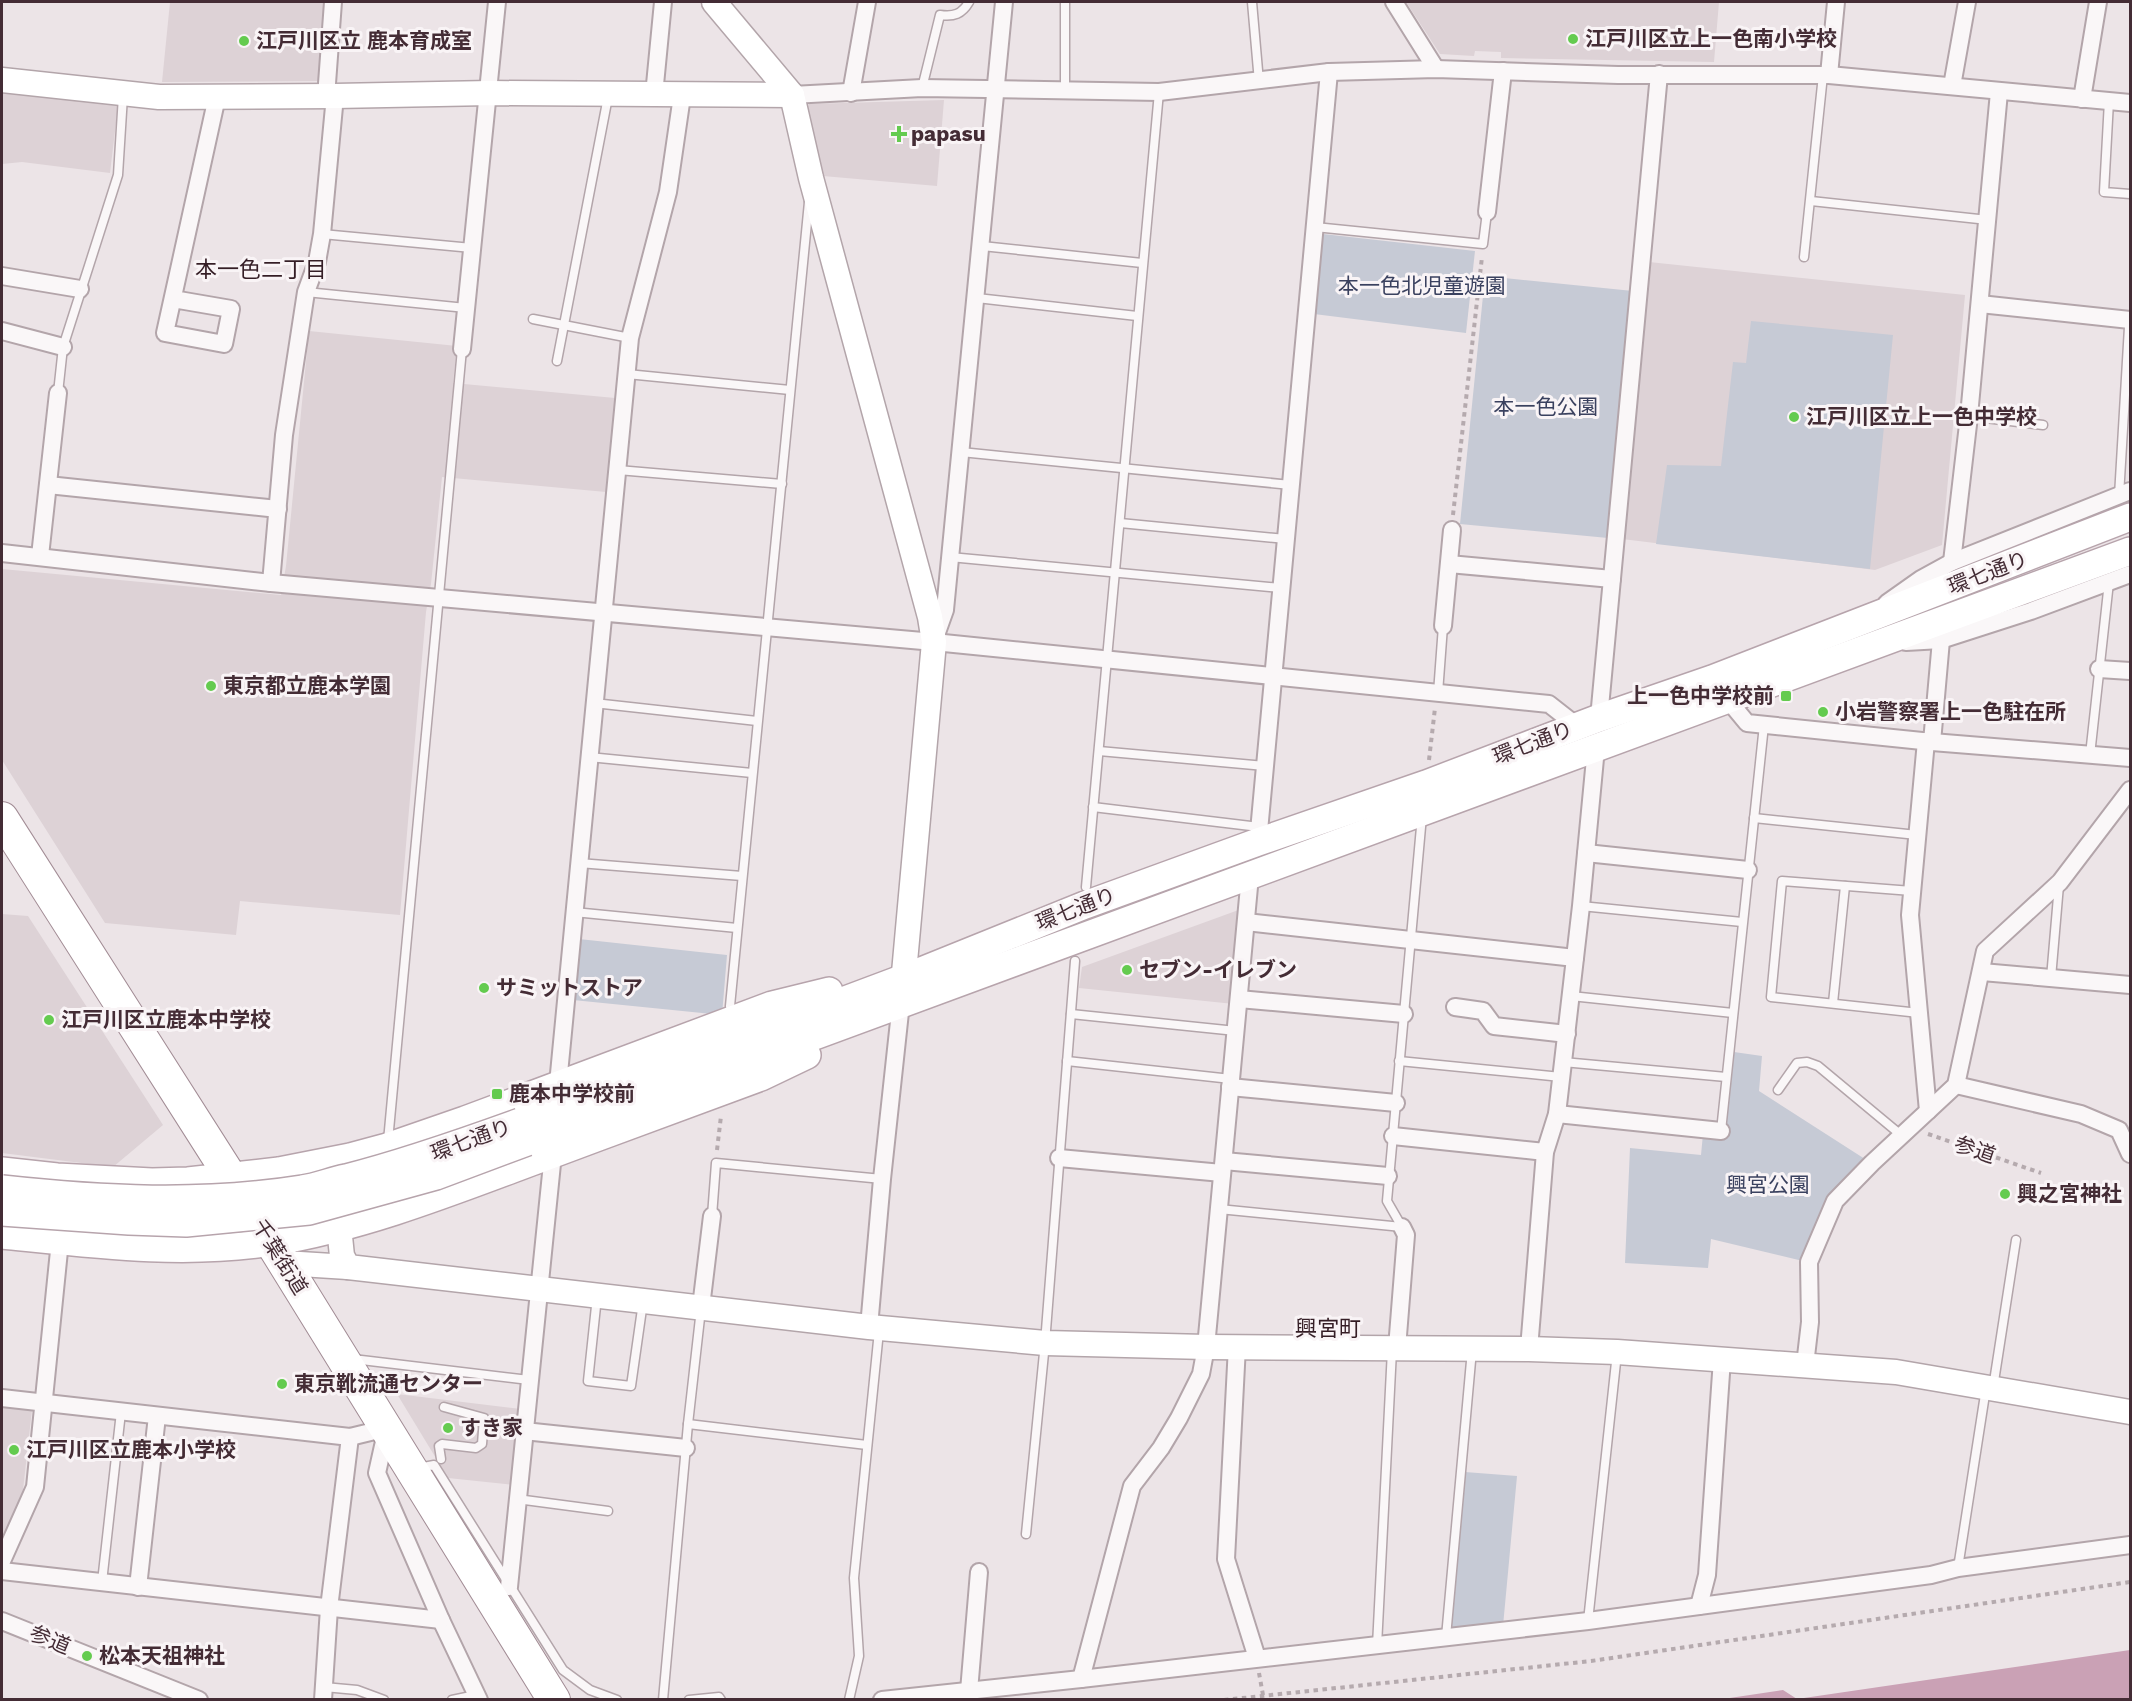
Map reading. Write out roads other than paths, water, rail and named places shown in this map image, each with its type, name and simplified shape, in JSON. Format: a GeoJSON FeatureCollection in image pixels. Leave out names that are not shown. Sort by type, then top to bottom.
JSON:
{"type":"FeatureCollection","features":[{"type":"Feature","properties":{"kind":"highway","name":"千葉街道"},"geometry":{"type":"LineString","coordinates":[[2,818],[387,1428],[426,1465],[554,1700]]}},
{"type":"Feature","properties":{"kind":"main road","name":"環七通り"},"geometry":{"type":"LineString","coordinates":[[902,991],[1085,905],[1258,834],[1425,784],[1588,722],[1712,679],[2013,563],[2127,501]]}},
{"type":"Feature","properties":{"kind":"main road","name":"環七通り"},"geometry":{"type":"LineString","coordinates":[[2,1212],[118,1221],[186,1223],[309,1211],[436,1176],[524,1132],[902,991],[1250,876],[1882,644],[2130,550]]}},
{"type":"Feature","properties":{"kind":"main road"},"geometry":{"type":"LineString","coordinates":[[2,1171],[57,1177],[152,1182],[230,1176],[316,1164],[387,1147],[465,1120],[771,1005],[826,992],[902,991]]}},
{"type":"Feature","properties":{"kind":"main road"},"geometry":{"type":"LineString","coordinates":[[2,1234],[119,1247],[211,1247],[277,1253],[339,1227],[441,1197],[761,1077],[830,1044],[902,991]]}},
{"type":"Feature","properties":{"kind":"main road","name":"環七通り"},"geometry":{"type":"LineString","coordinates":[[2,1190],[130,1200],[249,1196],[304,1189],[524,1132]]}},
{"type":"Feature","properties":{"kind":"street"},"geometry":{"type":"LineString","coordinates":[[271,583],[284,435],[306,292],[317,262],[322,234],[333,2]]}},
{"type":"Feature","properties":{"kind":"street"},"geometry":{"type":"LineString","coordinates":[[462,349],[497,2]]}},
{"type":"Feature","properties":{"kind":"street"},"geometry":{"type":"LineString","coordinates":[[654,94],[663,2]]}},
{"type":"Feature","properties":{"kind":"street"},"geometry":{"type":"LineString","coordinates":[[714,2],[792,95],[811,178],[927,605],[934,642]]}},
{"type":"Feature","properties":{"kind":"street"},"geometry":{"type":"LineString","coordinates":[[851,93],[867,2]]}},
{"type":"Feature","properties":{"kind":"street"},"geometry":{"type":"LineString","coordinates":[[874,1327],[882,1179],[934,642],[945,610],[1004,2]]}},
{"type":"Feature","properties":{"kind":"street"},"geometry":{"type":"LineString","coordinates":[[1394,2],[1436,69]]}},
{"type":"Feature","properties":{"kind":"street"},"geometry":{"type":"LineString","coordinates":[[1826,75],[1836,2]]}},
{"type":"Feature","properties":{"kind":"street"},"geometry":{"type":"LineString","coordinates":[[1952,86],[1967,2]]}},
{"type":"Feature","properties":{"kind":"street"},"geometry":{"type":"LineString","coordinates":[[2082,99],[2098,2]]}},
{"type":"Feature","properties":{"kind":"street"},"geometry":{"type":"LineString","coordinates":[[2,80],[159,97],[330,97],[489,93],[682,96],[792,95],[922,88],[1158,92],[1259,82],[1329,72],[1436,69],[1826,75],[2130,103]]}},
{"type":"Feature","properties":{"kind":"street"},"geometry":{"type":"LineString","coordinates":[[1487,212],[1503,70]]}},
{"type":"Feature","properties":{"kind":"street"},"geometry":{"type":"LineString","coordinates":[[1258,834],[1329,72]]}},
{"type":"Feature","properties":{"kind":"street"},"geometry":{"type":"LineString","coordinates":[[2,553],[271,583],[934,642],[1548,704],[1588,722],[1612,579],[1659,74]]}},
{"type":"Feature","properties":{"kind":"street"},"geometry":{"type":"LineString","coordinates":[[1952,562],[1969,416],[1999,92]]}},
{"type":"Feature","properties":{"kind":"street"},"geometry":{"type":"LineString","coordinates":[[558,1084],[630,338],[668,192],[682,96]]}},
{"type":"Feature","properties":{"kind":"street"},"geometry":{"type":"LineString","coordinates":[[173,299],[217,97]]}},
{"type":"Feature","properties":{"kind":"street"},"geometry":{"type":"LineString","coordinates":[[2,276],[80,289]]}},
{"type":"Feature","properties":{"kind":"street"},"geometry":{"type":"LineString","coordinates":[[1980,304],[2130,322]]}},
{"type":"Feature","properties":{"kind":"street"},"geometry":{"type":"LineString","coordinates":[[2,331],[63,348]]}},
{"type":"Feature","properties":{"kind":"street"},"geometry":{"type":"LineString","coordinates":[[40,556],[58,393]]}},
{"type":"Feature","properties":{"kind":"street"},"geometry":{"type":"LineString","coordinates":[[48,485],[278,509]]}},
{"type":"Feature","properties":{"kind":"street"},"geometry":{"type":"LineString","coordinates":[[1859,622],[1921,579],[1952,562],[2127,501]]}},
{"type":"Feature","properties":{"kind":"street"},"geometry":{"type":"LineString","coordinates":[[1443,626],[1452,530]]}},
{"type":"Feature","properties":{"kind":"street"},"geometry":{"type":"LineString","coordinates":[[1449,564],[1612,579]]}},
{"type":"Feature","properties":{"kind":"street"},"geometry":{"type":"LineString","coordinates":[[1882,644],[1941,640],[2031,611],[2130,574]]}},
{"type":"Feature","properties":{"kind":"street"},"geometry":{"type":"LineString","coordinates":[[1928,1111],[1910,915],[1917,835],[1941,640]]}},
{"type":"Feature","properties":{"kind":"street"},"geometry":{"type":"LineString","coordinates":[[2099,669],[2130,671]]}},
{"type":"Feature","properties":{"kind":"street"},"geometry":{"type":"LineString","coordinates":[[1728,700],[1746,723],[2130,758]]}},
{"type":"Feature","properties":{"kind":"street"},"geometry":{"type":"LineString","coordinates":[[1529,1349],[1545,1152],[1557,1114],[1581,906],[1596,748]]}},
{"type":"Feature","properties":{"kind":"street"},"geometry":{"type":"LineString","coordinates":[[1804,1365],[1810,1322],[1809,1262],[1835,1201],[1956,1085],[1985,951],[2060,882],[2130,790]]}},
{"type":"Feature","properties":{"kind":"street"},"geometry":{"type":"LineString","coordinates":[[1586,853],[1748,870]]}},
{"type":"Feature","properties":{"kind":"street"},"geometry":{"type":"LineString","coordinates":[[1082,1679],[1132,1486],[1161,1448],[1201,1374],[1206,1347],[1250,876]]}},
{"type":"Feature","properties":{"kind":"street"},"geometry":{"type":"LineString","coordinates":[[1246,922],[1575,958]]}},
{"type":"Feature","properties":{"kind":"street"},"geometry":{"type":"LineString","coordinates":[[1982,972],[2130,985]]}},
{"type":"Feature","properties":{"kind":"street"},"geometry":{"type":"LineString","coordinates":[[1239,999],[1404,1014]]}},
{"type":"Feature","properties":{"kind":"street"},"geometry":{"type":"LineString","coordinates":[[1455,1007],[1483,1011],[1494,1026],[1567,1034]]}},
{"type":"Feature","properties":{"kind":"street"},"geometry":{"type":"LineString","coordinates":[[1231,1083],[1396,1102]]}},
{"type":"Feature","properties":{"kind":"street"},"geometry":{"type":"LineString","coordinates":[[1956,1085],[2081,1114],[2119,1130],[2130,1154]]}},
{"type":"Feature","properties":{"kind":"street"},"geometry":{"type":"LineString","coordinates":[[1557,1114],[1721,1131]]}},
{"type":"Feature","properties":{"kind":"street"},"geometry":{"type":"LineString","coordinates":[[1393,1136],[1545,1152]]}},
{"type":"Feature","properties":{"kind":"street"},"geometry":{"type":"LineString","coordinates":[[509,1587],[553,1154]]}},
{"type":"Feature","properties":{"kind":"street"},"geometry":{"type":"LineString","coordinates":[[1059,1158],[1389,1176]]}},
{"type":"Feature","properties":{"kind":"street"},"geometry":{"type":"LineString","coordinates":[[701,1307],[712,1216]]}},
{"type":"Feature","properties":{"kind":"street"},"geometry":{"type":"LineString","coordinates":[[339,1227],[342,1256],[348,1267]]}},
{"type":"Feature","properties":{"kind":"street"},"geometry":{"type":"LineString","coordinates":[[1394,1348],[1406,1234],[1402,1227]]}},
{"type":"Feature","properties":{"kind":"street"},"geometry":{"type":"LineString","coordinates":[[2,1561],[35,1487],[60,1241]]}},
{"type":"Feature","properties":{"kind":"street"},"geometry":{"type":"LineString","coordinates":[[277,1253],[348,1267],[539,1290],[874,1327],[1045,1343],[1617,1352],[1896,1372],[2130,1412]]}},
{"type":"Feature","properties":{"kind":"street"},"geometry":{"type":"LineString","coordinates":[[1237,1346],[1226,1559],[1257,1658]]}},
{"type":"Feature","properties":{"kind":"street"},"geometry":{"type":"LineString","coordinates":[[1699,1606],[1707,1575],[1722,1359]]}},
{"type":"Feature","properties":{"kind":"street"},"geometry":{"type":"LineString","coordinates":[[2,1398],[350,1437],[387,1428],[377,1473],[441,1620],[478,1697]]}},
{"type":"Feature","properties":{"kind":"street"},"geometry":{"type":"LineString","coordinates":[[138,1587],[157,1416]]}},
{"type":"Feature","properties":{"kind":"street"},"geometry":{"type":"LineString","coordinates":[[524,1431],[686,1448]]}},
{"type":"Feature","properties":{"kind":"street"},"geometry":{"type":"LineString","coordinates":[[323,1693],[328,1608],[350,1437]]}},
{"type":"Feature","properties":{"kind":"street"},"geometry":{"type":"LineString","coordinates":[[882,1700],[1587,1621],[1931,1575],[1958,1568],[2130,1545]]}},
{"type":"Feature","properties":{"kind":"street"},"geometry":{"type":"LineString","coordinates":[[2,1571],[441,1620]]}},
{"type":"Feature","properties":{"kind":"street"},"geometry":{"type":"LineString","coordinates":[[969,1691],[980,1572]]}},
{"type":"Feature","properties":{"kind":"street","name":"参道"},"geometry":{"type":"LineString","coordinates":[[2,1621],[199,1700]]}},
{"type":"Feature","properties":{"kind":"lane"},"geometry":{"type":"LineString","coordinates":[[922,88],[940,15],[958,15],[969,2]]}},
{"type":"Feature","properties":{"kind":"lane"},"geometry":{"type":"LineString","coordinates":[[1065,2],[1065,92]]}},
{"type":"Feature","properties":{"kind":"lane"},"geometry":{"type":"LineString","coordinates":[[1252,2],[1259,82]]}},
{"type":"Feature","properties":{"kind":"lane"},"geometry":{"type":"LineString","coordinates":[[1804,257],[1826,75]]}},
{"type":"Feature","properties":{"kind":"lane"},"geometry":{"type":"LineString","coordinates":[[58,393],[63,348],[118,175],[124,92]]}},
{"type":"Feature","properties":{"kind":"lane"},"geometry":{"type":"LineString","coordinates":[[1086,887],[1158,92]]}},
{"type":"Feature","properties":{"kind":"lane"},"geometry":{"type":"LineString","coordinates":[[556,362],[609,94]]}},
{"type":"Feature","properties":{"kind":"lane"},"geometry":{"type":"LineString","coordinates":[[2109,101],[2104,192],[2130,194]]}},
{"type":"Feature","properties":{"kind":"lane"},"geometry":{"type":"LineString","coordinates":[[730,1006],[765,628],[782,484],[811,178]]}},
{"type":"Feature","properties":{"kind":"lane"},"geometry":{"type":"LineString","coordinates":[[1810,201],[1988,220]]}},
{"type":"Feature","properties":{"kind":"lane"},"geometry":{"type":"LineString","coordinates":[[1315,227],[1483,244],[1487,212]]}},
{"type":"Feature","properties":{"kind":"lane"},"geometry":{"type":"LineString","coordinates":[[322,234],[472,248]]}},
{"type":"Feature","properties":{"kind":"lane"},"geometry":{"type":"LineString","coordinates":[[982,246],[1142,263]]}},
{"type":"Feature","properties":{"kind":"lane"},"geometry":{"type":"LineString","coordinates":[[306,292],[466,308]]}},
{"type":"Feature","properties":{"kind":"lane"},"geometry":{"type":"LineString","coordinates":[[976,298],[1137,316]]}},
{"type":"Feature","properties":{"kind":"lane"},"geometry":{"type":"LineString","coordinates":[[532,319],[630,338]]}},
{"type":"Feature","properties":{"kind":"lane"},"geometry":{"type":"LineString","coordinates":[[2127,501],[2130,322]]}},
{"type":"Feature","properties":{"kind":"lane"},"geometry":{"type":"LineString","coordinates":[[377,1216],[387,1147],[462,349]]}},
{"type":"Feature","properties":{"kind":"lane"},"geometry":{"type":"LineString","coordinates":[[627,374],[790,390]]}},
{"type":"Feature","properties":{"kind":"lane"},"geometry":{"type":"LineString","coordinates":[[1969,416],[2043,425]]}},
{"type":"Feature","properties":{"kind":"lane"},"geometry":{"type":"LineString","coordinates":[[961,452],[1291,485]]}},
{"type":"Feature","properties":{"kind":"lane"},"geometry":{"type":"LineString","coordinates":[[618,470],[782,484]]}},
{"type":"Feature","properties":{"kind":"lane"},"geometry":{"type":"LineString","coordinates":[[1120,523],[1286,539]]}},
{"type":"Feature","properties":{"kind":"lane"},"geometry":{"type":"LineString","coordinates":[[950,557],[1281,588]]}},
{"type":"Feature","properties":{"kind":"lane"},"geometry":{"type":"LineString","coordinates":[[2090,754],[2109,582]]}},
{"type":"Feature","properties":{"kind":"lane"},"geometry":{"type":"LineString","coordinates":[[1438,693],[1443,626]]}},
{"type":"Feature","properties":{"kind":"lane"},"geometry":{"type":"LineString","coordinates":[[594,703],[757,721]]}},
{"type":"Feature","properties":{"kind":"lane"},"geometry":{"type":"LineString","coordinates":[[1721,1131],[1764,724]]}},
{"type":"Feature","properties":{"kind":"lane"},"geometry":{"type":"LineString","coordinates":[[1099,751],[1265,766]]}},
{"type":"Feature","properties":{"kind":"lane"},"geometry":{"type":"LineString","coordinates":[[589,757],[752,773]]}},
{"type":"Feature","properties":{"kind":"lane"},"geometry":{"type":"LineString","coordinates":[[1093,807],[1258,834]]}},
{"type":"Feature","properties":{"kind":"lane"},"geometry":{"type":"LineString","coordinates":[[1402,1227],[1387,1201],[1423,812]]}},
{"type":"Feature","properties":{"kind":"lane"},"geometry":{"type":"LineString","coordinates":[[1754,818],[1917,835]]}},
{"type":"Feature","properties":{"kind":"lane"},"geometry":{"type":"LineString","coordinates":[[579,863],[742,876]]}},
{"type":"Feature","properties":{"kind":"lane"},"geometry":{"type":"LineString","coordinates":[[1912,891],[1782,881],[1771,997],[1919,1013]]}},
{"type":"Feature","properties":{"kind":"lane"},"geometry":{"type":"LineString","coordinates":[[2052,978],[2060,882]]}},
{"type":"Feature","properties":{"kind":"lane"},"geometry":{"type":"LineString","coordinates":[[1833,1003],[1845,886]]}},
{"type":"Feature","properties":{"kind":"lane"},"geometry":{"type":"LineString","coordinates":[[1581,906],[1743,922]]}},
{"type":"Feature","properties":{"kind":"lane"},"geometry":{"type":"LineString","coordinates":[[574,912],[737,928]]}},
{"type":"Feature","properties":{"kind":"lane"},"geometry":{"type":"LineString","coordinates":[[1026,1534],[1045,1343],[1075,961]]}},
{"type":"Feature","properties":{"kind":"lane"},"geometry":{"type":"LineString","coordinates":[[1571,996],[1733,1013]]}},
{"type":"Feature","properties":{"kind":"lane"},"geometry":{"type":"LineString","coordinates":[[1071,1014],[1236,1031]]}},
{"type":"Feature","properties":{"kind":"lane"},"geometry":{"type":"LineString","coordinates":[[1067,1061],[1231,1083]]}},
{"type":"Feature","properties":{"kind":"lane"},"geometry":{"type":"LineString","coordinates":[[1399,1061],[1726,1077]]}},
{"type":"Feature","properties":{"kind":"lane"},"geometry":{"type":"LineString","coordinates":[[1778,1090],[1797,1063],[1807,1062],[1818,1066],[1905,1132]]}},
{"type":"Feature","properties":{"kind":"lane"},"geometry":{"type":"LineString","coordinates":[[712,1216],[716,1163],[882,1179]]}},
{"type":"Feature","properties":{"kind":"lane"},"geometry":{"type":"LineString","coordinates":[[1219,1209],[1402,1227]]}},
{"type":"Feature","properties":{"kind":"lane"},"geometry":{"type":"LineString","coordinates":[[1958,1568],[2016,1240]]}},
{"type":"Feature","properties":{"kind":"lane"},"geometry":{"type":"LineString","coordinates":[[597,1296],[588,1381],[631,1386],[643,1302]]}},
{"type":"Feature","properties":{"kind":"lane"},"geometry":{"type":"LineString","coordinates":[[663,1700],[701,1307]]}},
{"type":"Feature","properties":{"kind":"lane"},"geometry":{"type":"LineString","coordinates":[[849,1700],[859,1656],[854,1578],[867,1445],[874,1327]]}},
{"type":"Feature","properties":{"kind":"lane"},"geometry":{"type":"LineString","coordinates":[[1377,1646],[1394,1348]]}},
{"type":"Feature","properties":{"kind":"lane"},"geometry":{"type":"LineString","coordinates":[[1446,1637],[1472,1350]]}},
{"type":"Feature","properties":{"kind":"lane"},"geometry":{"type":"LineString","coordinates":[[1587,1621],[1617,1352]]}},
{"type":"Feature","properties":{"kind":"lane"},"geometry":{"type":"LineString","coordinates":[[343,1358],[529,1380]]}},
{"type":"Feature","properties":{"kind":"lane"},"geometry":{"type":"LineString","coordinates":[[426,1465],[442,1444],[480,1447],[482,1444],[484,1418],[482,1416],[444,1407]]}},
{"type":"Feature","properties":{"kind":"lane"},"geometry":{"type":"LineString","coordinates":[[102,1582],[121,1412]]}},
{"type":"Feature","properties":{"kind":"lane"},"geometry":{"type":"LineString","coordinates":[[688,1424],[867,1445]]}},
{"type":"Feature","properties":{"kind":"lane"},"geometry":{"type":"LineString","coordinates":[[426,1465],[434,1465],[563,1670],[590,1690],[617,1700]]}},
{"type":"Feature","properties":{"kind":"lane"},"geometry":{"type":"LineString","coordinates":[[517,1499],[609,1511]]}},
{"type":"Feature","properties":{"kind":"lane"},"geometry":{"type":"LineString","coordinates":[[323,1693],[357,1690],[384,1700]]}},
{"type":"Feature","properties":{"kind":"lane"},"geometry":{"type":"LineString","coordinates":[[452,1700],[478,1697]]}},
{"type":"Feature","properties":{"kind":"lane"},"geometry":{"type":"LineString","coordinates":[[689,1700],[719,1697],[721,1700]]}},
{"type":"Feature","properties":{"kind":"place","name":"江戸川区立上一色南小学校"},"geometry":{"type":"Point","coordinates":[1573,39]}},
{"type":"Feature","properties":{"kind":"place","name":"江戸川区立 鹿本育成室"},"geometry":{"type":"Point","coordinates":[244,41]}},
{"type":"Feature","properties":{"kind":"place","name":"papasu"},"geometry":{"type":"Point","coordinates":[899,134]}},
{"type":"Feature","properties":{"kind":"place","name":"江戸川区立上一色中学校"},"geometry":{"type":"Point","coordinates":[1794,417]}},
{"type":"Feature","properties":{"kind":"place","name":"東京都立鹿本学園"},"geometry":{"type":"Point","coordinates":[211,686]}},
{"type":"Feature","properties":{"kind":"place","name":"上一色中学校前"},"geometry":{"type":"Point","coordinates":[1786,696]}},
{"type":"Feature","properties":{"kind":"place","name":"小岩警察署上一色駐在所"},"geometry":{"type":"Point","coordinates":[1823,712]}},
{"type":"Feature","properties":{"kind":"place","name":"セブン-イレブン"},"geometry":{"type":"Point","coordinates":[1127,970]}},
{"type":"Feature","properties":{"kind":"place","name":"サミットストア"},"geometry":{"type":"Point","coordinates":[484,988]}},
{"type":"Feature","properties":{"kind":"place","name":"江戸川区立鹿本中学校"},"geometry":{"type":"Point","coordinates":[49,1020]}},
{"type":"Feature","properties":{"kind":"place","name":"鹿本中学校前"},"geometry":{"type":"Point","coordinates":[497,1094]}},
{"type":"Feature","properties":{"kind":"place","name":"興之宮神社"},"geometry":{"type":"Point","coordinates":[2005,1194]}},
{"type":"Feature","properties":{"kind":"place","name":"東京靴流通センター"},"geometry":{"type":"Point","coordinates":[282,1384]}},
{"type":"Feature","properties":{"kind":"place","name":"すき家"},"geometry":{"type":"Point","coordinates":[448,1428]}},
{"type":"Feature","properties":{"kind":"place","name":"江戸川区立鹿本小学校"},"geometry":{"type":"Point","coordinates":[14,1450]}},
{"type":"Feature","properties":{"kind":"place","name":"松本天祖神社"},"geometry":{"type":"Point","coordinates":[87,1656]}},
{"type":"Feature","properties":{"kind":"district","name":"本一色二丁目"},"geometry":{"type":"Point","coordinates":[261,269]}},
{"type":"Feature","properties":{"kind":"district","name":"興宮町"},"geometry":{"type":"Point","coordinates":[1328,1328]}},
{"type":"Feature","properties":{"kind":"park label","name":"本一色北児童遊園"},"geometry":{"type":"Point","coordinates":[1422,286]}},
{"type":"Feature","properties":{"kind":"park label","name":"本一色公園"},"geometry":{"type":"Point","coordinates":[1546,407]}},
{"type":"Feature","properties":{"kind":"park label","name":"興宮公園"},"geometry":{"type":"Point","coordinates":[1768,1185]}}]}
